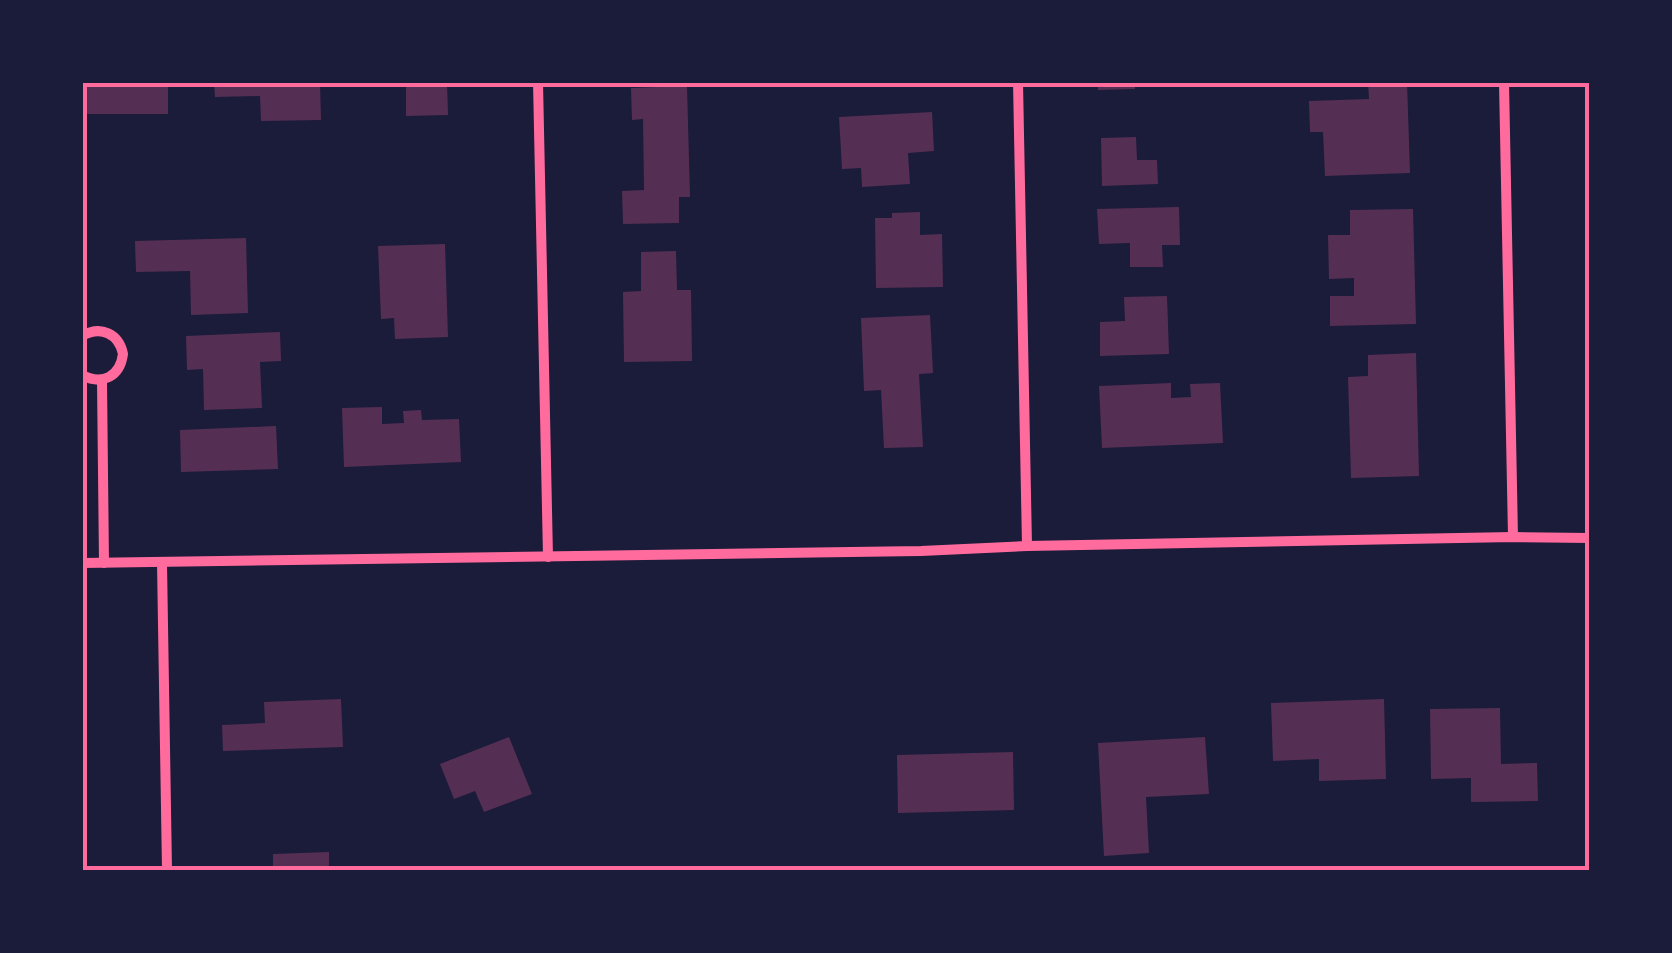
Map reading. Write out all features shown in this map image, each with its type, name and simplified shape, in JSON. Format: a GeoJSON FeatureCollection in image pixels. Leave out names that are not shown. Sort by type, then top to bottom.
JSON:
{"type":"FeatureCollection","features":[{"type":"Feature","properties":{"kind":"street"},"geometry":{"type":"LineString","coordinates":[[538,82],[548,557]]}},
{"type":"Feature","properties":{"kind":"street"},"geometry":{"type":"LineString","coordinates":[[1018,82],[1027,546]]}},
{"type":"Feature","properties":{"kind":"street"},"geometry":{"type":"LineString","coordinates":[[1504,82],[1513,537]]}},
{"type":"Feature","properties":{"kind":"street"},"geometry":{"type":"LineString","coordinates":[[82,336],[105,331],[122,345],[124,354],[118,372],[102,381],[82,375]]}},
{"type":"Feature","properties":{"kind":"street"},"geometry":{"type":"LineString","coordinates":[[102,381],[104,563]]}},
{"type":"Feature","properties":{"kind":"street"},"geometry":{"type":"LineString","coordinates":[[82,563],[1590,538]]}},
{"type":"Feature","properties":{"kind":"street"},"geometry":{"type":"LineString","coordinates":[[162,563],[167,870]]}},
{"type":"Feature","properties":{"kind":"building"},"geometry":{"type":"Polygon","coordinates":[[[82,82],[168,82],[168,114],[82,114],[82,82]]]}},
{"type":"Feature","properties":{"kind":"building"},"geometry":{"type":"Polygon","coordinates":[[[214,82],[320,82],[321,120],[261,121],[260,96],[215,97],[214,82]]]}},
{"type":"Feature","properties":{"kind":"building"},"geometry":{"type":"Polygon","coordinates":[[[406,82],[447,82],[448,115],[406,116],[406,82]]]}},
{"type":"Feature","properties":{"kind":"building"},"geometry":{"type":"Polygon","coordinates":[[[1098,82],[1135,82],[1135,89],[1098,90],[1098,82]]]}},
{"type":"Feature","properties":{"kind":"building"},"geometry":{"type":"Polygon","coordinates":[[[1368,82],[1407,82],[1410,173],[1325,176],[1323,132],[1310,132],[1309,101],[1369,99],[1368,82]]]}},
{"type":"Feature","properties":{"kind":"building"},"geometry":{"type":"Polygon","coordinates":[[[687,86],[690,197],[679,197],[679,223],[623,224],[622,191],[644,190],[643,119],[632,120],[631,88],[687,86]]]}},
{"type":"Feature","properties":{"kind":"building"},"geometry":{"type":"Polygon","coordinates":[[[932,112],[934,151],[908,153],[910,184],[862,187],[861,168],[842,169],[839,117],[932,112]]]}},
{"type":"Feature","properties":{"kind":"building"},"geometry":{"type":"Polygon","coordinates":[[[1136,137],[1137,160],[1157,160],[1158,184],[1102,186],[1101,138],[1136,137]]]}},
{"type":"Feature","properties":{"kind":"building"},"geometry":{"type":"Polygon","coordinates":[[[1179,207],[1180,245],[1162,245],[1163,267],[1130,267],[1130,243],[1099,244],[1097,209],[1179,207]]]}},
{"type":"Feature","properties":{"kind":"building"},"geometry":{"type":"Polygon","coordinates":[[[1413,209],[1416,324],[1330,326],[1330,296],[1354,296],[1354,278],[1329,279],[1328,235],[1350,235],[1350,210],[1413,209]]]}},
{"type":"Feature","properties":{"kind":"building"},"geometry":{"type":"Polygon","coordinates":[[[920,212],[920,235],[942,234],[943,287],[876,288],[875,218],[920,212]]]}},
{"type":"Feature","properties":{"kind":"building"},"geometry":{"type":"Polygon","coordinates":[[[246,238],[248,313],[191,315],[190,271],[136,272],[135,241],[246,238]]]}},
{"type":"Feature","properties":{"kind":"building"},"geometry":{"type":"Polygon","coordinates":[[[445,244],[448,337],[395,339],[394,318],[381,319],[378,246],[445,244]]]}},
{"type":"Feature","properties":{"kind":"building"},"geometry":{"type":"Polygon","coordinates":[[[676,251],[677,290],[691,290],[692,361],[624,362],[623,292],[641,291],[641,252],[676,251]]]}},
{"type":"Feature","properties":{"kind":"building"},"geometry":{"type":"Polygon","coordinates":[[[1167,296],[1169,354],[1100,356],[1100,322],[1125,321],[1124,297],[1167,296]]]}},
{"type":"Feature","properties":{"kind":"building"},"geometry":{"type":"Polygon","coordinates":[[[930,315],[933,373],[919,374],[923,447],[884,448],[881,390],[864,391],[861,318],[930,315]]]}},
{"type":"Feature","properties":{"kind":"building"},"geometry":{"type":"Polygon","coordinates":[[[280,332],[281,361],[260,362],[262,408],[204,410],[203,369],[187,370],[186,336],[280,332]]]}},
{"type":"Feature","properties":{"kind":"building"},"geometry":{"type":"Polygon","coordinates":[[[1416,353],[1419,476],[1351,478],[1348,377],[1368,376],[1368,355],[1416,353]]]}},
{"type":"Feature","properties":{"kind":"building"},"geometry":{"type":"Polygon","coordinates":[[[1171,383],[1171,398],[1191,397],[1190,384],[1220,383],[1223,443],[1102,448],[1099,386],[1171,383]]]}},
{"type":"Feature","properties":{"kind":"building"},"geometry":{"type":"Polygon","coordinates":[[[382,407],[382,424],[404,423],[403,411],[421,410],[422,420],[459,419],[461,462],[344,467],[342,408],[382,407]]]}},
{"type":"Feature","properties":{"kind":"building"},"geometry":{"type":"Polygon","coordinates":[[[276,426],[278,469],[181,472],[180,430],[276,426]]]}},
{"type":"Feature","properties":{"kind":"building"},"geometry":{"type":"Polygon","coordinates":[[[341,699],[343,747],[223,751],[222,725],[265,723],[264,702],[341,699]]]}},
{"type":"Feature","properties":{"kind":"building"},"geometry":{"type":"Polygon","coordinates":[[[1384,699],[1386,779],[1319,781],[1319,759],[1273,761],[1271,703],[1384,699]]]}},
{"type":"Feature","properties":{"kind":"building"},"geometry":{"type":"Polygon","coordinates":[[[1500,708],[1501,764],[1537,763],[1538,801],[1471,802],[1471,778],[1431,779],[1430,709],[1500,708]]]}},
{"type":"Feature","properties":{"kind":"building"},"geometry":{"type":"Polygon","coordinates":[[[509,737],[532,794],[484,812],[475,791],[454,799],[440,764],[509,737]]]}},
{"type":"Feature","properties":{"kind":"building"},"geometry":{"type":"Polygon","coordinates":[[[1205,737],[1209,794],[1146,797],[1149,853],[1104,856],[1098,743],[1205,737]]]}},
{"type":"Feature","properties":{"kind":"building"},"geometry":{"type":"Polygon","coordinates":[[[1013,752],[1014,810],[898,813],[897,755],[1013,752]]]}},
{"type":"Feature","properties":{"kind":"building"},"geometry":{"type":"Polygon","coordinates":[[[329,852],[329,870],[273,870],[273,854],[329,852]]]}}]}
